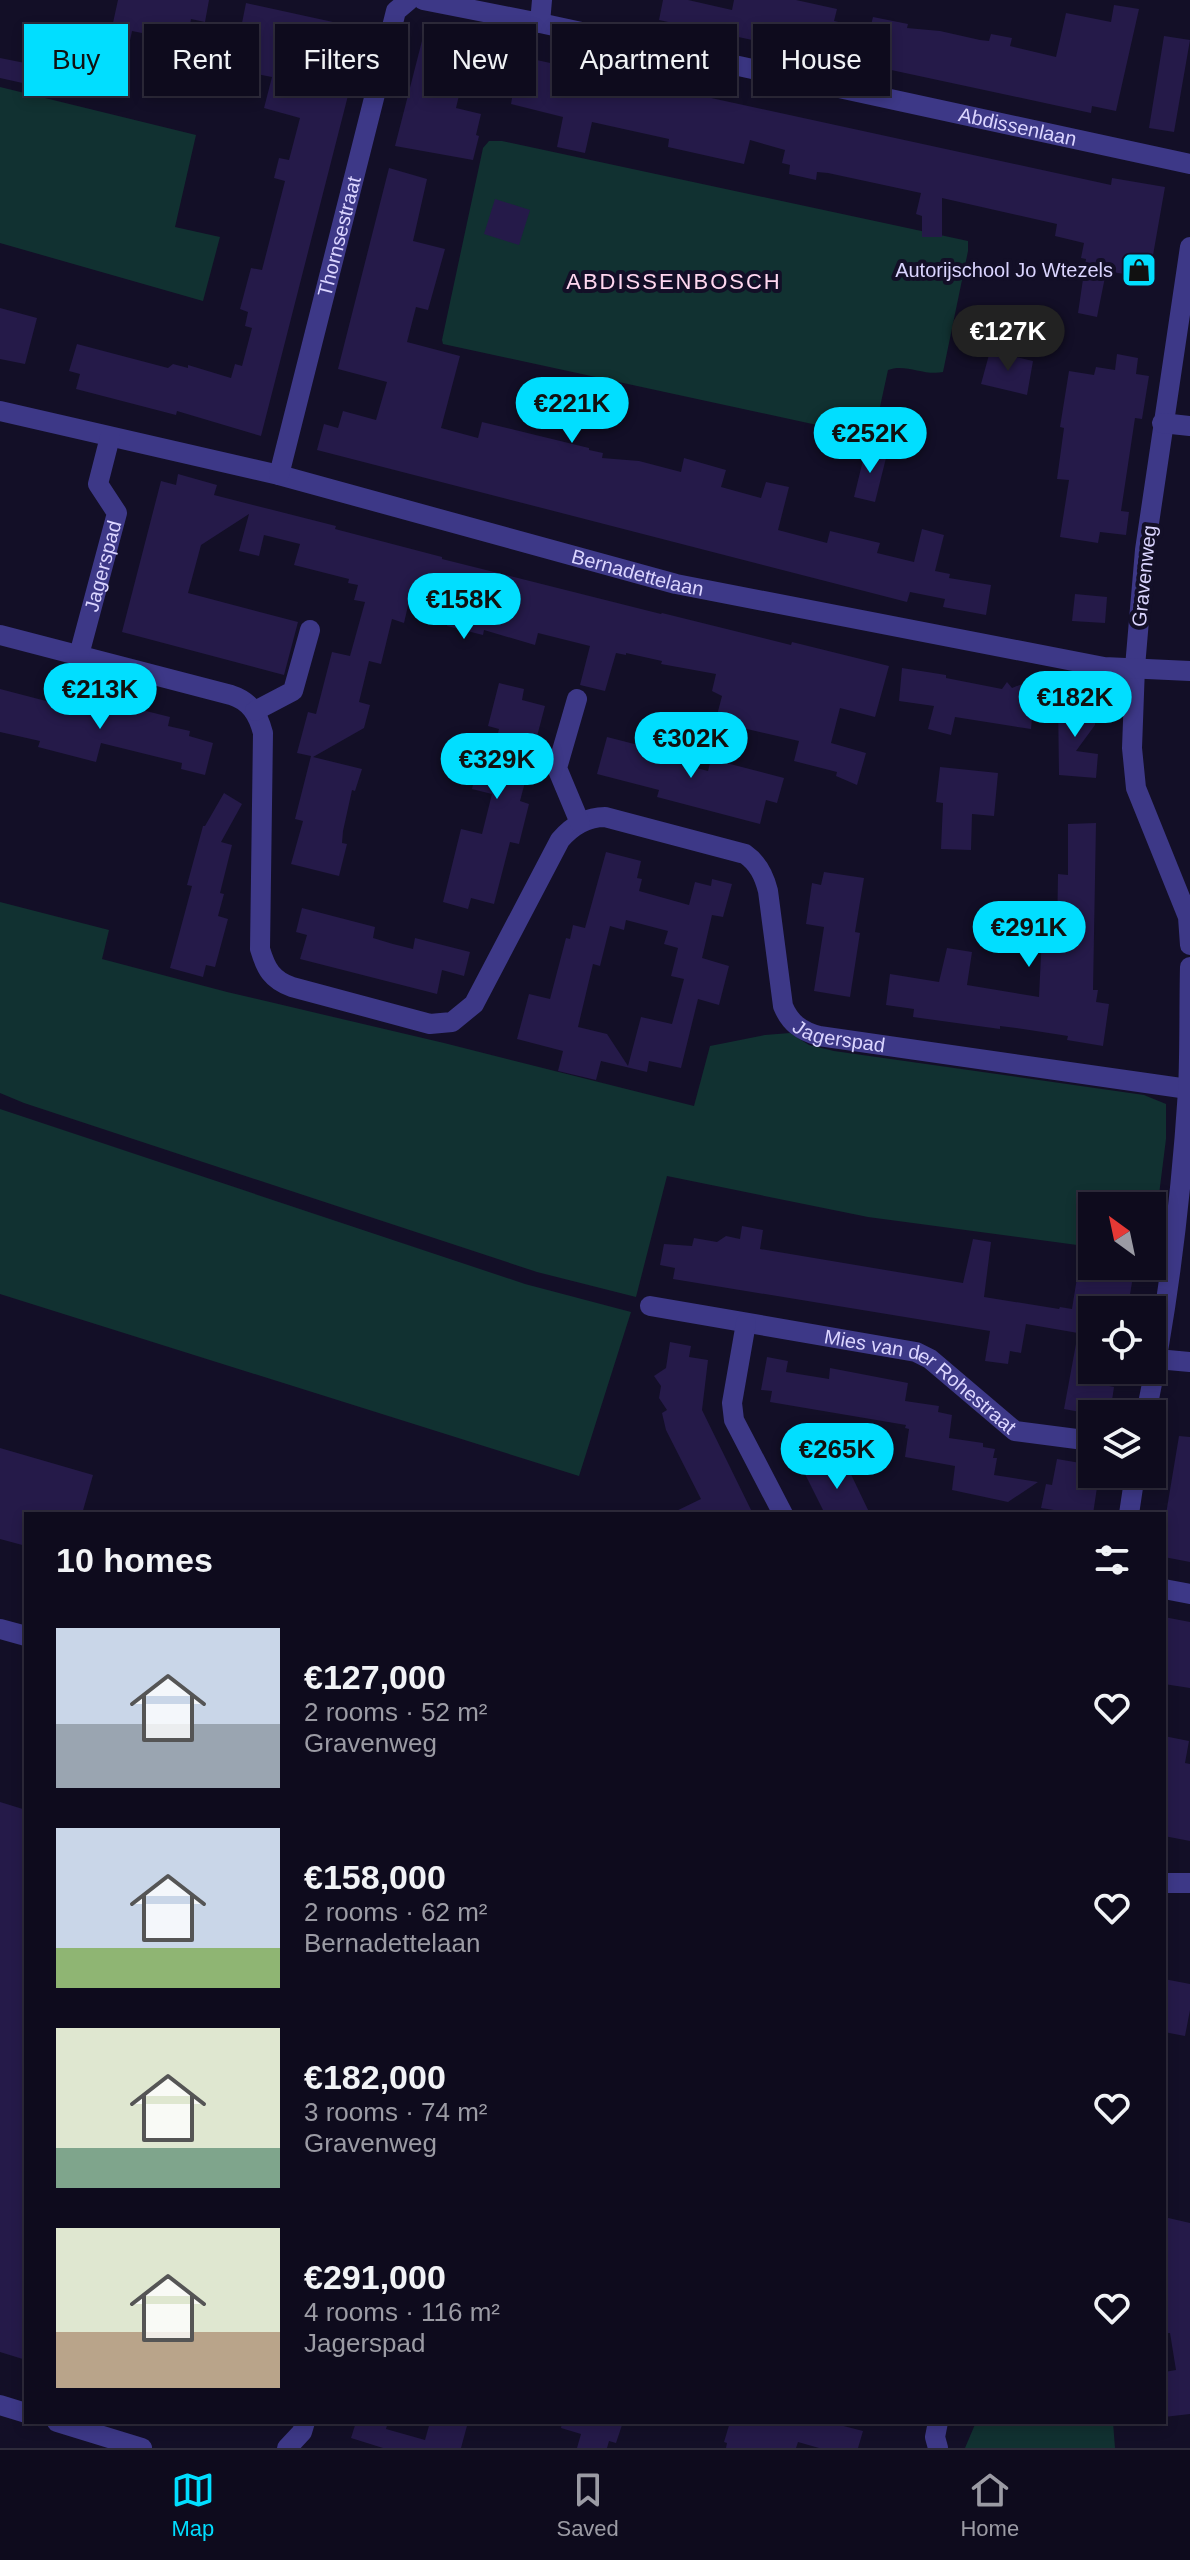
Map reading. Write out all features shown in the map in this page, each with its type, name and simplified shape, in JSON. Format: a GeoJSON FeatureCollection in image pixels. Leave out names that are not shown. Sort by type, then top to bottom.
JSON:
{"type":"FeatureCollection","features":[{"type":"Feature","properties":{"kind":"street","name":"Thornsestraat"},"geometry":{"type":"LineString","coordinates":[[279,475],[396,11],[407,0]]}},
{"type":"Feature","properties":{"kind":"street","name":"Abdissenlaan"},"geometry":{"type":"LineString","coordinates":[[423,0],[1190,164]]}},
{"type":"Feature","properties":{"kind":"street"},"geometry":{"type":"LineString","coordinates":[[540,23],[542,0]]}},
{"type":"Feature","properties":{"kind":"street","name":"Gravenweg"},"geometry":{"type":"LineString","coordinates":[[1190,247],[1145,550],[1132,748],[1136,788],[1189,917],[1190,945]]}},
{"type":"Feature","properties":{"kind":"street","name":"Bernadettelaan"},"geometry":{"type":"LineString","coordinates":[[0,411],[279,475],[676,584],[1104,667],[1190,671]]}},
{"type":"Feature","properties":{"kind":"street"},"geometry":{"type":"LineString","coordinates":[[1162,423],[1190,426]]}},
{"type":"Feature","properties":{"kind":"street","name":"Jagerspad"},"geometry":{"type":"LineString","coordinates":[[79,655],[117,513],[98,484],[110,437]]}},
{"type":"Feature","properties":{"kind":"street"},"geometry":{"type":"LineString","coordinates":[[255,711],[293,691],[310,630]]}},
{"type":"Feature","properties":{"kind":"street"},"geometry":{"type":"LineString","coordinates":[[0,635],[242,698],[255,711],[263,733],[260,949],[265,965],[278,982],[430,1024],[452,1022],[474,1004],[560,840],[580,823],[557,768],[577,699]]}},
{"type":"Feature","properties":{"kind":"street","name":"Jagerspad"},"geometry":{"type":"LineString","coordinates":[[580,823],[605,817],[745,854],[753,860],[764,876],[768,891],[783,1006],[794,1023],[809,1033],[1188,1089]]}},
{"type":"Feature","properties":{"kind":"street"},"geometry":{"type":"LineString","coordinates":[[1166,1296],[1188,1089],[1190,967]]}},
{"type":"Feature","properties":{"kind":"street","name":"Mies van der Rohestraat"},"geometry":{"type":"LineString","coordinates":[[650,1306],[916,1352],[930,1359],[1015,1431],[1078,1439]]}},
{"type":"Feature","properties":{"kind":"street"},"geometry":{"type":"LineString","coordinates":[[746,1323],[732,1403],[734,1420],[782,1512]]}},
{"type":"Feature","properties":{"kind":"street"},"geometry":{"type":"LineString","coordinates":[[1166,1360],[1190,1362]]}},
{"type":"Feature","properties":{"kind":"street"},"geometry":{"type":"LineString","coordinates":[[1129,1512],[1133,1488]]}},
{"type":"Feature","properties":{"kind":"street"},"geometry":{"type":"LineString","coordinates":[[1166,1589],[1190,1594]]}},
{"type":"Feature","properties":{"kind":"street"},"geometry":{"type":"LineString","coordinates":[[0,1629],[24,1635]]}},
{"type":"Feature","properties":{"kind":"street"},"geometry":{"type":"LineString","coordinates":[[1166,1883],[1190,1883]]}},
{"type":"Feature","properties":{"kind":"street"},"geometry":{"type":"LineString","coordinates":[[0,2405],[24,2412]]}},
{"type":"Feature","properties":{"kind":"street"},"geometry":{"type":"LineString","coordinates":[[64,2424],[142,2448]]}},
{"type":"Feature","properties":{"kind":"street"},"geometry":{"type":"LineString","coordinates":[[287,2448],[302,2432],[304,2424]]}},
{"type":"Feature","properties":{"kind":"street"},"geometry":{"type":"LineString","coordinates":[[938,2424],[935,2437],[938,2448]]}},
{"type":"Feature","properties":{"kind":"green space"},"geometry":{"type":"Polygon","coordinates":[[[0,87],[24,93],[24,96],[37,96],[196,135],[175,227],[220,237],[203,301],[0,243],[0,87]]]}},
{"type":"Feature","properties":{"kind":"green space"},"geometry":{"type":"Polygon","coordinates":[[[489,141],[502,141],[968,241],[943,372],[901,368],[888,370],[875,430],[871,435],[863,435],[443,344],[483,148],[489,141]]]}},
{"type":"Feature","properties":{"kind":"green space"},"geometry":{"type":"Polygon","coordinates":[[[0,902],[109,930],[102,959],[694,1106],[710,1046],[790,1033],[809,1045],[834,1051],[1144,1095],[1166,1104],[1166,1139],[1159,1192],[1078,1192],[1078,1245],[868,1217],[667,1176],[636,1297],[537,1272],[0,1093],[0,902]]]}},
{"type":"Feature","properties":{"kind":"green space"},"geometry":{"type":"Polygon","coordinates":[[[0,1109],[525,1284],[631,1312],[579,1476],[0,1294],[0,1109]]]}},
{"type":"Feature","properties":{"kind":"green space"},"geometry":{"type":"Polygon","coordinates":[[[975,2424],[1113,2424],[1115,2448],[965,2448],[975,2424]]]}},
{"type":"Feature","properties":{"kind":"building"},"geometry":{"type":"Polygon","coordinates":[[[118,0],[209,0],[205,22],[191,19],[190,24],[144,24],[144,33],[132,31],[129,45],[128,24],[113,24],[118,0]]]}},
{"type":"Feature","properties":{"kind":"building"},"geometry":{"type":"Polygon","coordinates":[[[663,0],[688,0],[732,10],[734,0],[796,0],[837,9],[834,21],[848,24],[753,24],[753,40],[737,37],[737,24],[678,24],[659,20],[663,0]]]}},
{"type":"Feature","properties":{"kind":"building"},"geometry":{"type":"Polygon","coordinates":[[[246,3],[342,24],[275,24],[275,96],[348,96],[261,436],[177,411],[176,415],[76,389],[80,374],[69,371],[77,344],[168,368],[173,364],[188,368],[188,365],[231,378],[235,364],[242,366],[252,328],[245,326],[248,312],[240,309],[251,268],[262,270],[285,181],[274,178],[279,158],[289,160],[300,118],[264,108],[272,77],[259,74],[259,24],[242,24],[246,3]]]}},
{"type":"Feature","properties":{"kind":"building"},"geometry":{"type":"Polygon","coordinates":[[[1114,5],[1139,9],[1116,111],[1092,106],[1091,113],[890,70],[890,24],[871,24],[873,17],[908,24],[907,28],[980,40],[989,41],[991,34],[1012,38],[1010,46],[1056,57],[1066,13],[1111,22],[1114,5]]]}},
{"type":"Feature","properties":{"kind":"building"},"geometry":{"type":"Polygon","coordinates":[[[424,33],[424,96],[459,96],[456,108],[481,114],[473,160],[395,146],[424,33]]]}},
{"type":"Feature","properties":{"kind":"building"},"geometry":{"type":"Polygon","coordinates":[[[1164,36],[1190,40],[1174,132],[1149,128],[1164,36]]]}},
{"type":"Feature","properties":{"kind":"building"},"geometry":{"type":"Polygon","coordinates":[[[0,58],[24,63],[24,83],[0,78],[0,58]]]}},
{"type":"Feature","properties":{"kind":"building"},"geometry":{"type":"Polygon","coordinates":[[[536,60],[552,63],[552,96],[702,96],[1111,185],[1112,178],[1165,187],[1149,278],[1112,272],[1110,278],[1105,277],[1097,317],[1078,313],[1086,259],[1081,258],[1084,243],[1055,236],[1057,224],[942,198],[942,237],[922,237],[922,216],[916,214],[921,193],[828,173],[817,172],[816,180],[789,174],[790,165],[782,163],[785,150],[750,140],[744,164],[668,147],[669,139],[592,122],[585,153],[557,147],[563,117],[511,104],[512,96],[536,96],[536,60]]]}},
{"type":"Feature","properties":{"kind":"building"},"geometry":{"type":"Polygon","coordinates":[[[389,168],[427,179],[413,241],[445,249],[428,310],[416,307],[407,342],[460,356],[441,428],[478,438],[482,422],[589,448],[603,453],[602,458],[639,461],[681,472],[684,458],[726,470],[721,487],[761,498],[766,482],[789,487],[778,530],[827,543],[830,531],[880,543],[877,553],[914,562],[922,529],[944,535],[935,571],[950,574],[949,578],[991,585],[986,615],[943,607],[945,599],[910,592],[907,602],[317,450],[324,424],[338,428],[343,411],[376,420],[387,382],[338,369],[389,168]]]}},
{"type":"Feature","properties":{"kind":"building"},"geometry":{"type":"Polygon","coordinates":[[[495,199],[530,210],[519,245],[484,234],[495,199]]]}},
{"type":"Feature","properties":{"kind":"building"},"geometry":{"type":"Polygon","coordinates":[[[0,308],[37,318],[25,364],[0,359],[0,308]]]}},
{"type":"Feature","properties":{"kind":"building"},"geometry":{"type":"Polygon","coordinates":[[[990,351],[1033,361],[1027,395],[981,384],[990,351]]]}},
{"type":"Feature","properties":{"kind":"building"},"geometry":{"type":"Polygon","coordinates":[[[1117,354],[1138,358],[1136,374],[1149,376],[1142,419],[1135,418],[1121,511],[1129,512],[1126,535],[1100,532],[1098,543],[1060,537],[1069,480],[1057,479],[1064,428],[1060,427],[1069,371],[1094,375],[1096,367],[1115,370],[1117,354]]]}},
{"type":"Feature","properties":{"kind":"building"},"geometry":{"type":"Polygon","coordinates":[[[866,448],[887,454],[875,502],[854,497],[866,448]]]}},
{"type":"Feature","properties":{"kind":"building"},"geometry":{"type":"Polygon","coordinates":[[[178,474],[217,485],[214,495],[336,526],[335,529],[442,559],[661,614],[889,666],[875,717],[840,708],[831,743],[866,753],[857,785],[836,776],[837,772],[794,761],[799,741],[717,722],[722,696],[712,691],[716,674],[616,653],[605,691],[580,685],[590,646],[538,633],[535,645],[484,630],[483,635],[447,626],[452,607],[410,597],[404,623],[392,619],[381,664],[369,661],[359,702],[370,705],[364,728],[313,757],[362,769],[355,791],[352,790],[343,831],[342,843],[347,844],[339,876],[291,864],[303,821],[295,819],[311,756],[297,753],[308,712],[316,714],[332,652],[350,656],[365,602],[354,600],[358,585],[348,583],[349,579],[294,565],[300,544],[264,535],[259,556],[239,551],[249,514],[201,545],[188,593],[298,622],[284,675],[122,632],[161,481],[176,485],[178,474]]]}},
{"type":"Feature","properties":{"kind":"building"},"geometry":{"type":"Polygon","coordinates":[[[1075,594],[1107,597],[1105,623],[1072,621],[1075,594]]]}},
{"type":"Feature","properties":{"kind":"building"},"geometry":{"type":"Polygon","coordinates":[[[902,668],[1002,689],[1007,682],[1012,688],[1022,684],[1028,693],[1034,694],[1031,729],[955,717],[951,735],[928,729],[934,706],[899,701],[902,668]]]}},
{"type":"Feature","properties":{"kind":"building"},"geometry":{"type":"Polygon","coordinates":[[[499,683],[524,689],[522,700],[545,706],[520,801],[529,804],[519,844],[510,842],[494,904],[471,898],[468,909],[443,902],[461,829],[482,834],[492,794],[472,789],[477,766],[489,769],[499,729],[488,726],[499,683]]]}},
{"type":"Feature","properties":{"kind":"building"},"geometry":{"type":"Polygon","coordinates":[[[0,689],[96,714],[97,709],[120,715],[122,705],[170,717],[168,726],[190,731],[189,736],[213,743],[205,775],[181,769],[182,763],[101,743],[96,762],[38,747],[40,741],[0,732],[0,689]]]}},
{"type":"Feature","properties":{"kind":"building"},"geometry":{"type":"Polygon","coordinates":[[[1058,698],[1082,702],[1095,713],[1095,725],[1076,751],[1098,754],[1096,778],[1059,775],[1058,698]]]}},
{"type":"Feature","properties":{"kind":"building"},"geometry":{"type":"Polygon","coordinates":[[[650,736],[672,742],[666,760],[708,771],[711,759],[784,778],[777,803],[766,800],[760,824],[657,797],[659,790],[597,774],[607,737],[646,747],[650,736]]]}},
{"type":"Feature","properties":{"kind":"building"},"geometry":{"type":"Polygon","coordinates":[[[940,767],[998,773],[994,816],[972,814],[971,850],[941,849],[943,803],[936,802],[940,767]]]}},
{"type":"Feature","properties":{"kind":"building"},"geometry":{"type":"Polygon","coordinates":[[[224,793],[242,804],[221,842],[232,845],[220,893],[224,894],[218,916],[228,919],[215,967],[206,965],[203,977],[170,968],[192,886],[187,885],[203,826],[224,793]]]}},
{"type":"Feature","properties":{"kind":"building"},"geometry":{"type":"Polygon","coordinates":[[[1096,823],[1093,990],[1098,990],[1096,1002],[1109,1004],[1103,1046],[1067,1040],[1068,1036],[1023,1029],[1000,1026],[1000,1029],[913,1017],[914,1009],[886,1005],[890,974],[939,982],[947,948],[972,952],[967,985],[1039,997],[1042,935],[1057,937],[1058,874],[1068,875],[1068,824],[1096,823]]]}},
{"type":"Feature","properties":{"kind":"building"},"geometry":{"type":"Polygon","coordinates":[[[606,852],[641,861],[637,878],[642,879],[639,891],[689,905],[695,882],[711,886],[712,879],[732,884],[723,917],[712,915],[702,958],[729,966],[719,1005],[698,999],[681,1068],[649,1061],[647,1072],[601,1061],[596,1080],[558,1071],[563,1051],[517,1039],[529,994],[550,999],[566,938],[570,939],[573,925],[585,928],[606,852]],[[626,920],[624,930],[610,926],[600,966],[593,964],[578,1027],[607,1034],[628,1066],[641,1017],[672,1024],[684,979],[671,976],[678,948],[664,944],[668,931],[626,920]]]}},
{"type":"Feature","properties":{"kind":"building"},"geometry":{"type":"Polygon","coordinates":[[[824,872],[864,878],[855,932],[860,933],[850,997],[814,991],[824,927],[806,924],[812,883],[821,885],[824,872]]]}},
{"type":"Feature","properties":{"kind":"building"},"geometry":{"type":"Polygon","coordinates":[[[302,908],[375,927],[373,938],[393,944],[413,949],[415,938],[470,952],[464,976],[442,970],[437,994],[300,959],[307,935],[296,932],[302,908]]]}},
{"type":"Feature","properties":{"kind":"building"},"geometry":{"type":"Polygon","coordinates":[[[742,1226],[763,1230],[760,1249],[963,1283],[973,1239],[991,1242],[984,1297],[1059,1309],[1072,1309],[1078,1272],[1078,1280],[1132,1280],[1130,1296],[1078,1296],[1078,1333],[1026,1324],[1021,1353],[1010,1351],[1008,1364],[985,1361],[990,1331],[673,1279],[675,1268],[660,1265],[664,1244],[692,1246],[694,1238],[717,1242],[726,1236],[740,1239],[742,1226]]]}},
{"type":"Feature","properties":{"kind":"building"},"geometry":{"type":"Polygon","coordinates":[[[1078,1333],[1078,1384],[1114,1387],[1112,1400],[1078,1400],[1078,1412],[1064,1409],[1078,1333]]]}},
{"type":"Feature","properties":{"kind":"building"},"geometry":{"type":"Polygon","coordinates":[[[670,1342],[691,1346],[689,1357],[708,1360],[702,1410],[752,1512],[674,1512],[701,1499],[666,1430],[662,1413],[667,1410],[659,1398],[661,1386],[654,1376],[666,1368],[670,1342]]]}},
{"type":"Feature","properties":{"kind":"building"},"geometry":{"type":"Polygon","coordinates":[[[767,1357],[788,1361],[786,1372],[829,1379],[830,1368],[908,1383],[905,1401],[939,1406],[938,1412],[952,1415],[949,1438],[983,1443],[983,1447],[995,1449],[994,1475],[1038,1482],[1008,1502],[952,1490],[955,1466],[905,1457],[909,1429],[905,1428],[906,1425],[770,1402],[772,1391],[761,1390],[767,1357]]]}},
{"type":"Feature","properties":{"kind":"building"},"geometry":{"type":"Polygon","coordinates":[[[1179,1436],[1190,1437],[1190,1562],[1166,1557],[1166,1514],[1179,1436]]]}},
{"type":"Feature","properties":{"kind":"building"},"geometry":{"type":"Polygon","coordinates":[[[0,1448],[93,1475],[83,1512],[24,1512],[24,1545],[0,1539],[0,1448]]]}},
{"type":"Feature","properties":{"kind":"building"},"geometry":{"type":"Polygon","coordinates":[[[1057,1459],[1078,1463],[1078,1488],[1097,1488],[1093,1512],[1054,1512],[1041,1508],[1046,1484],[1052,1485],[1057,1459]]]}},
{"type":"Feature","properties":{"kind":"building"},"geometry":{"type":"Polygon","coordinates":[[[833,1462],[836,1469],[846,1464],[869,1512],[824,1512],[805,1474],[833,1462]]]}},
{"type":"Feature","properties":{"kind":"building"},"geometry":{"type":"Polygon","coordinates":[[[1166,1617],[1190,1622],[1190,1688],[1166,1684],[1166,1617]]]}},
{"type":"Feature","properties":{"kind":"building"},"geometry":{"type":"Polygon","coordinates":[[[1166,1736],[1189,1741],[1185,1763],[1190,1764],[1190,1841],[1166,1836],[1166,1736]]]}},
{"type":"Feature","properties":{"kind":"building"},"geometry":{"type":"Polygon","coordinates":[[[0,1802],[24,1809],[24,2359],[0,2352],[0,1802]]]}},
{"type":"Feature","properties":{"kind":"building"},"geometry":{"type":"Polygon","coordinates":[[[1166,1979],[1190,1984],[1190,2010],[1185,2036],[1166,2032],[1166,1979]]]}},
{"type":"Feature","properties":{"kind":"building"},"geometry":{"type":"Polygon","coordinates":[[[1166,2217],[1190,2223],[1190,2414],[1166,2417],[1166,2372],[1176,2370],[1170,2333],[1166,2333],[1166,2217]]]}},
{"type":"Feature","properties":{"kind":"building"},"geometry":{"type":"Polygon","coordinates":[[[355,2424],[387,2424],[386,2429],[425,2440],[429,2424],[467,2424],[461,2448],[383,2448],[351,2438],[355,2424]]]}},
{"type":"Feature","properties":{"kind":"building"},"geometry":{"type":"Polygon","coordinates":[[[562,2424],[622,2424],[616,2443],[609,2441],[607,2448],[577,2448],[581,2434],[561,2428],[562,2424]]]}},
{"type":"Feature","properties":{"kind":"building"},"geometry":{"type":"Polygon","coordinates":[[[729,2424],[836,2424],[863,2431],[858,2448],[819,2448],[798,2442],[796,2448],[726,2448],[727,2443],[724,2442],[729,2424]]]}},
{"type":"Feature","properties":{"kind":"place","name":"Autorijschool Jo Wtezels"},"geometry":{"type":"Point","coordinates":[1139,270]}},
{"type":"Feature","properties":{"kind":"district","name":"ABDISSENBOSCH"},"geometry":{"type":"Point","coordinates":[674,281]}}]}
